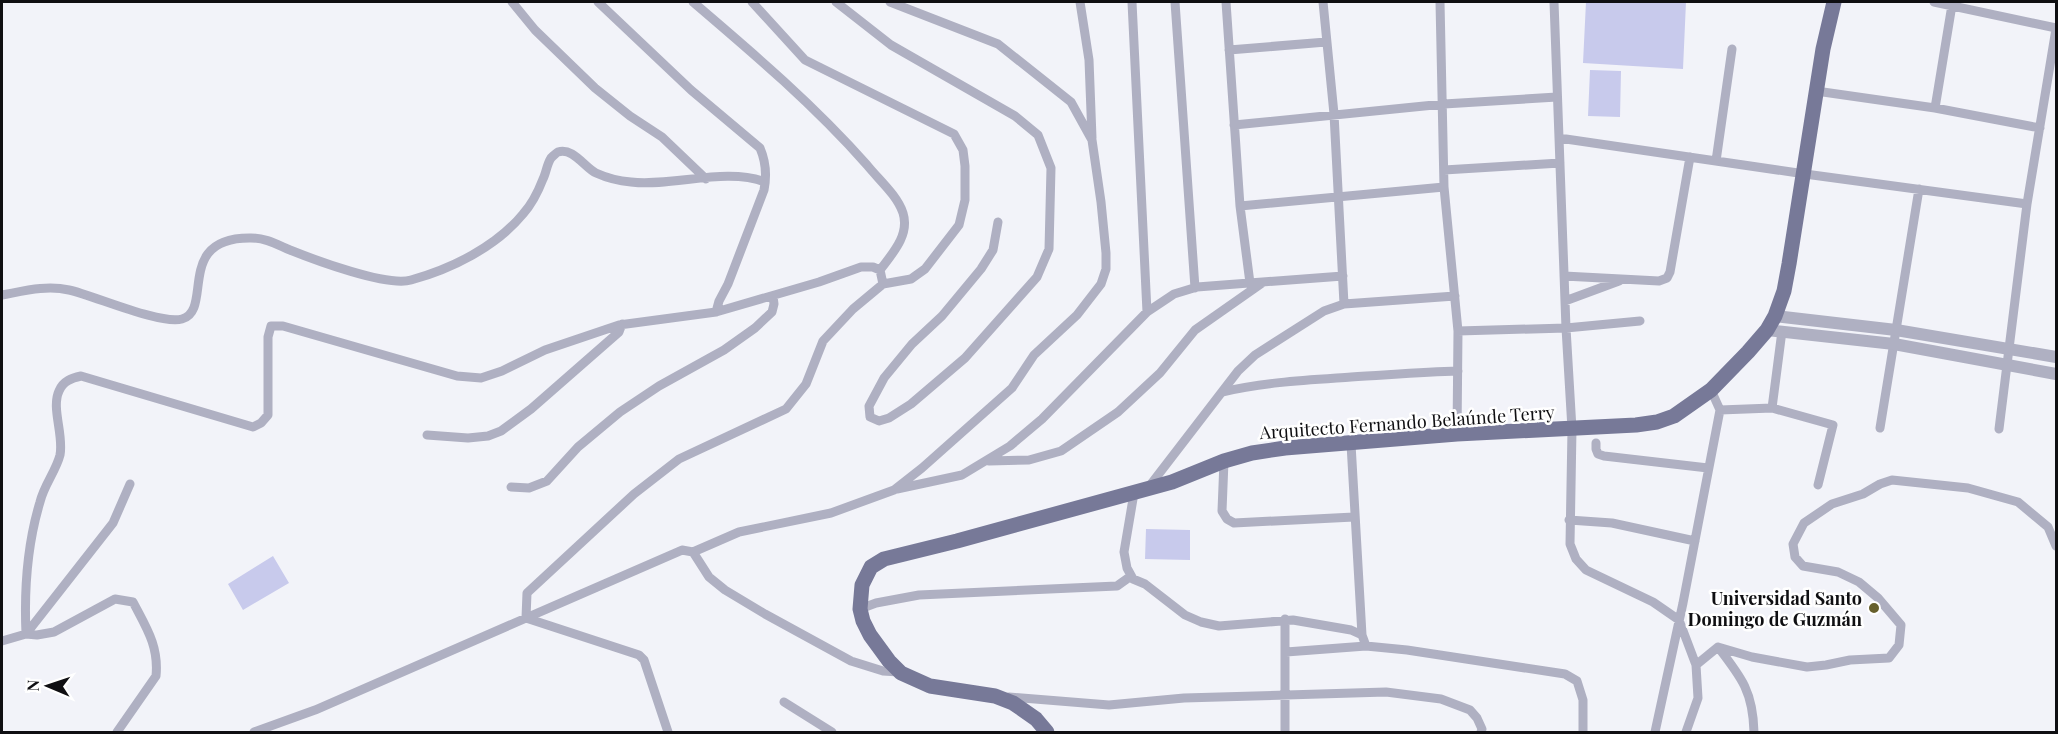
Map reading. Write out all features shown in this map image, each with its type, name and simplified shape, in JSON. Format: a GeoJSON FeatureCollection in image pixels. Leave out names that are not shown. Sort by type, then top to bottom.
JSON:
{"type":"FeatureCollection","features":[{"type":"Feature","properties":{"kind":"main road","name":"Arquitecto Fernando Belaúnde Terry"},"geometry":{"type":"LineString","coordinates":[[860,609],[860,597],[866,574],[871,567],[884,559],[1141,491],[1172,482],[1224,460],[1252,453],[1285,448],[1457,434],[1572,429],[1657,422],[1674,416],[1711,390],[1748,352],[1774,331],[1775,316],[1784,291],[1805,174],[1816,91],[1828,22],[1834,2]]}},
{"type":"Feature","properties":{"kind":"main road"},"geometry":{"type":"LineString","coordinates":[[860,609],[863,621],[878,648],[902,672],[930,686],[995,696],[1025,710],[1047,732]]}},
{"type":"Feature","properties":{"kind":"street"},"geometry":{"type":"LineString","coordinates":[[512,2],[535,30],[595,88],[630,116],[662,137],[706,179]]}},
{"type":"Feature","properties":{"kind":"street"},"geometry":{"type":"LineString","coordinates":[[598,2],[691,90],[760,148],[766,167],[765,182],[716,312]]}},
{"type":"Feature","properties":{"kind":"street"},"geometry":{"type":"LineString","coordinates":[[693,2],[807,102],[839,133],[892,194],[903,214],[904,229],[898,246],[880,270],[883,284]]}},
{"type":"Feature","properties":{"kind":"street"},"geometry":{"type":"LineString","coordinates":[[526,618],[527,593],[634,494],[679,459],[786,409],[806,384],[823,341],[853,309],[883,284],[911,279],[925,269],[959,225],[965,200],[965,166],[963,150],[954,134],[805,60],[752,2]]}},
{"type":"Feature","properties":{"kind":"street"},"geometry":{"type":"LineString","coordinates":[[836,2],[891,45],[1015,116],[1038,135],[1051,168],[1049,249],[1037,277],[965,358],[911,404],[889,418],[879,421],[870,417],[870,406],[884,378],[912,344],[942,316],[981,269],[993,250],[998,222]]}},
{"type":"Feature","properties":{"kind":"street"},"geometry":{"type":"LineString","coordinates":[[890,2],[998,44],[1071,102],[1092,140]]}},
{"type":"Feature","properties":{"kind":"street"},"geometry":{"type":"LineString","coordinates":[[894,490],[1012,388],[1034,355],[1077,315],[1101,284],[1106,269],[1106,254],[1092,140],[1089,60],[1080,2]]}},
{"type":"Feature","properties":{"kind":"street"},"geometry":{"type":"LineString","coordinates":[[1132,2],[1147,312]]}},
{"type":"Feature","properties":{"kind":"street"},"geometry":{"type":"LineString","coordinates":[[1175,2],[1195,288]]}},
{"type":"Feature","properties":{"kind":"street"},"geometry":{"type":"LineString","coordinates":[[1226,2],[1240,206],[1250,284]]}},
{"type":"Feature","properties":{"kind":"street"},"geometry":{"type":"LineString","coordinates":[[1323,2],[1334,114],[1344,304]]}},
{"type":"Feature","properties":{"kind":"street"},"geometry":{"type":"LineString","coordinates":[[1440,2],[1444,187],[1458,331],[1457,434]]}},
{"type":"Feature","properties":{"kind":"street"},"geometry":{"type":"LineString","coordinates":[[1554,2],[1572,429],[1570,544],[1576,559],[1586,570],[1653,602],[1679,620],[1696,665],[1698,698],[1686,732]]}},
{"type":"Feature","properties":{"kind":"street"},"geometry":{"type":"LineString","coordinates":[[1934,2],[2056,28],[2027,204],[1999,429]]}},
{"type":"Feature","properties":{"kind":"street"},"geometry":{"type":"LineString","coordinates":[[1935,108],[1952,5]]}},
{"type":"Feature","properties":{"kind":"street"},"geometry":{"type":"LineString","coordinates":[[1230,50],[1326,42]]}},
{"type":"Feature","properties":{"kind":"street"},"geometry":{"type":"LineString","coordinates":[[1716,161],[1732,49]]}},
{"type":"Feature","properties":{"kind":"street"},"geometry":{"type":"LineString","coordinates":[[1816,91],[1935,108],[2040,128]]}},
{"type":"Feature","properties":{"kind":"street"},"geometry":{"type":"LineString","coordinates":[[1234,124],[1444,104],[1557,97]]}},
{"type":"Feature","properties":{"kind":"street"},"geometry":{"type":"LineString","coordinates":[[1559,138],[2027,204]]}},
{"type":"Feature","properties":{"kind":"street"},"geometry":{"type":"LineString","coordinates":[[2,295],[38,288],[59,288],[79,292],[141,313],[181,320],[189,316],[195,307],[199,276],[207,254],[221,244],[237,239],[258,238],[391,282],[408,281],[441,270],[473,254],[513,225],[537,194],[551,158],[559,152],[570,153],[593,172],[620,181],[645,183],[736,176],[765,182]]}},
{"type":"Feature","properties":{"kind":"street"},"geometry":{"type":"LineString","coordinates":[[1564,276],[1659,280],[1667,278],[1670,272],[1689,157]]}},
{"type":"Feature","properties":{"kind":"street"},"geometry":{"type":"LineString","coordinates":[[1444,170],[1560,163]]}},
{"type":"Feature","properties":{"kind":"street"},"geometry":{"type":"LineString","coordinates":[[1240,206],[1444,187]]}},
{"type":"Feature","properties":{"kind":"street"},"geometry":{"type":"LineString","coordinates":[[1880,428],[1919,189]]}},
{"type":"Feature","properties":{"kind":"street"},"geometry":{"type":"LineString","coordinates":[[26,634],[26,585],[30,541],[40,499],[60,457],[58,391],[70,379],[81,376],[253,427],[261,423],[268,415],[268,337],[271,326],[283,326],[457,376],[481,378],[502,371],[545,350],[622,324],[716,312],[819,282],[861,267],[873,267],[880,270]]}},
{"type":"Feature","properties":{"kind":"street"},"geometry":{"type":"LineString","coordinates":[[254,732],[315,710],[682,550],[693,552],[739,532],[831,513],[894,490],[962,475],[1010,446],[1042,419],[1147,312],[1174,294],[1195,288],[1343,276]]}},
{"type":"Feature","properties":{"kind":"street"},"geometry":{"type":"LineString","coordinates":[[1565,301],[1624,279]]}},
{"type":"Feature","properties":{"kind":"street"},"geometry":{"type":"LineString","coordinates":[[986,460],[1029,460],[1061,451],[1118,412],[1160,373],[1195,330],[1263,282]]}},
{"type":"Feature","properties":{"kind":"street"},"geometry":{"type":"LineString","coordinates":[[511,487],[529,488],[547,481],[578,447],[620,412],[659,386],[724,350],[755,328],[772,312],[773,296]]}},
{"type":"Feature","properties":{"kind":"street"},"geometry":{"type":"LineString","coordinates":[[1362,635],[1351,630],[1285,619],[1228,626],[1201,622],[1185,615],[1131,576],[1124,552],[1141,491],[1238,371],[1255,355],[1324,311],[1344,304],[1455,296]]}},
{"type":"Feature","properties":{"kind":"street"},"geometry":{"type":"LineString","coordinates":[[1775,316],[1896,330],[2056,357]]}},
{"type":"Feature","properties":{"kind":"street"},"geometry":{"type":"LineString","coordinates":[[1458,331],[1566,328],[1640,321]]}},
{"type":"Feature","properties":{"kind":"street"},"geometry":{"type":"LineString","coordinates":[[427,435],[468,438],[488,436],[501,431],[531,409],[619,332],[622,324]]}},
{"type":"Feature","properties":{"kind":"street"},"geometry":{"type":"LineString","coordinates":[[1772,408],[1774,331],[1894,344],[2056,374]]}},
{"type":"Feature","properties":{"kind":"street"},"geometry":{"type":"LineString","coordinates":[[1222,392],[1252,385],[1282,382],[1413,372],[1458,371]]}},
{"type":"Feature","properties":{"kind":"street"},"geometry":{"type":"LineString","coordinates":[[1655,732],[1720,410],[1711,390]]}},
{"type":"Feature","properties":{"kind":"street"},"geometry":{"type":"LineString","coordinates":[[1720,410],[1772,408],[1833,425],[1818,485]]}},
{"type":"Feature","properties":{"kind":"street"},"geometry":{"type":"LineString","coordinates":[[1596,443],[1598,454],[1604,456],[1708,468]]}},
{"type":"Feature","properties":{"kind":"street"},"geometry":{"type":"LineString","coordinates":[[1351,444],[1362,635],[1366,646]]}},
{"type":"Feature","properties":{"kind":"street"},"geometry":{"type":"LineString","coordinates":[[1224,460],[1222,511],[1227,519],[1234,523],[1354,517]]}},
{"type":"Feature","properties":{"kind":"street"},"geometry":{"type":"LineString","coordinates":[[1718,647],[1752,657],[1807,667],[1850,660],[1889,658],[1899,645],[1901,625],[1893,614],[1860,582],[1838,572],[1803,566],[1795,557],[1793,544],[1804,523],[1832,504],[1863,494],[1892,480],[1968,488],[2018,502],[2048,527],[2056,546]]}},
{"type":"Feature","properties":{"kind":"street"},"geometry":{"type":"LineString","coordinates":[[26,634],[113,523],[130,484]]}},
{"type":"Feature","properties":{"kind":"street"},"geometry":{"type":"LineString","coordinates":[[1569,520],[1612,523],[1695,541]]}},
{"type":"Feature","properties":{"kind":"street"},"geometry":{"type":"LineString","coordinates":[[693,552],[709,577],[725,590],[765,614],[852,661],[883,671],[902,672]]}},
{"type":"Feature","properties":{"kind":"street"},"geometry":{"type":"LineString","coordinates":[[860,609],[876,603],[919,595],[1117,586],[1131,576]]}},
{"type":"Feature","properties":{"kind":"street"},"geometry":{"type":"LineString","coordinates":[[2,641],[26,634],[54,632],[115,599],[133,602],[154,642],[158,665],[156,676],[117,732]]}},
{"type":"Feature","properties":{"kind":"street"},"geometry":{"type":"LineString","coordinates":[[526,618],[639,655],[644,660],[668,732]]}},
{"type":"Feature","properties":{"kind":"street"},"geometry":{"type":"LineString","coordinates":[[1285,619],[1285,732]]}},
{"type":"Feature","properties":{"kind":"street"},"geometry":{"type":"LineString","coordinates":[[1286,652],[1366,646],[1565,674],[1577,681],[1582,700],[1583,732]]}},
{"type":"Feature","properties":{"kind":"street"},"geometry":{"type":"LineString","coordinates":[[1696,665],[1718,647]]}},
{"type":"Feature","properties":{"kind":"street"},"geometry":{"type":"LineString","coordinates":[[1718,647],[1740,675],[1751,700],[1754,732]]}},
{"type":"Feature","properties":{"kind":"street"},"geometry":{"type":"LineString","coordinates":[[995,696],[1109,705],[1184,698],[1386,692],[1441,699],[1470,710],[1477,718],[1481,732]]}},
{"type":"Feature","properties":{"kind":"street"},"geometry":{"type":"LineString","coordinates":[[784,702],[832,732]]}},
{"type":"Feature","properties":{"kind":"shaded area"},"geometry":{"type":"Polygon","coordinates":[[[1586,2],[1686,2],[1683,69],[1583,63],[1586,2]]]}},
{"type":"Feature","properties":{"kind":"shaded area"},"geometry":{"type":"Polygon","coordinates":[[[1590,70],[1621,71],[1620,117],[1588,116],[1590,70]]]}},
{"type":"Feature","properties":{"kind":"shaded area"},"geometry":{"type":"Polygon","coordinates":[[[1146,529],[1190,530],[1190,560],[1145,559],[1146,529]]]}},
{"type":"Feature","properties":{"kind":"shaded area"},"geometry":{"type":"Polygon","coordinates":[[[273,556],[289,583],[243,610],[228,584],[273,556]]]}},
{"type":"Feature","properties":{"kind":"place","name":"Universidad Santo Domingo de Guzmán"},"geometry":{"type":"Point","coordinates":[1874,608]}}]}
